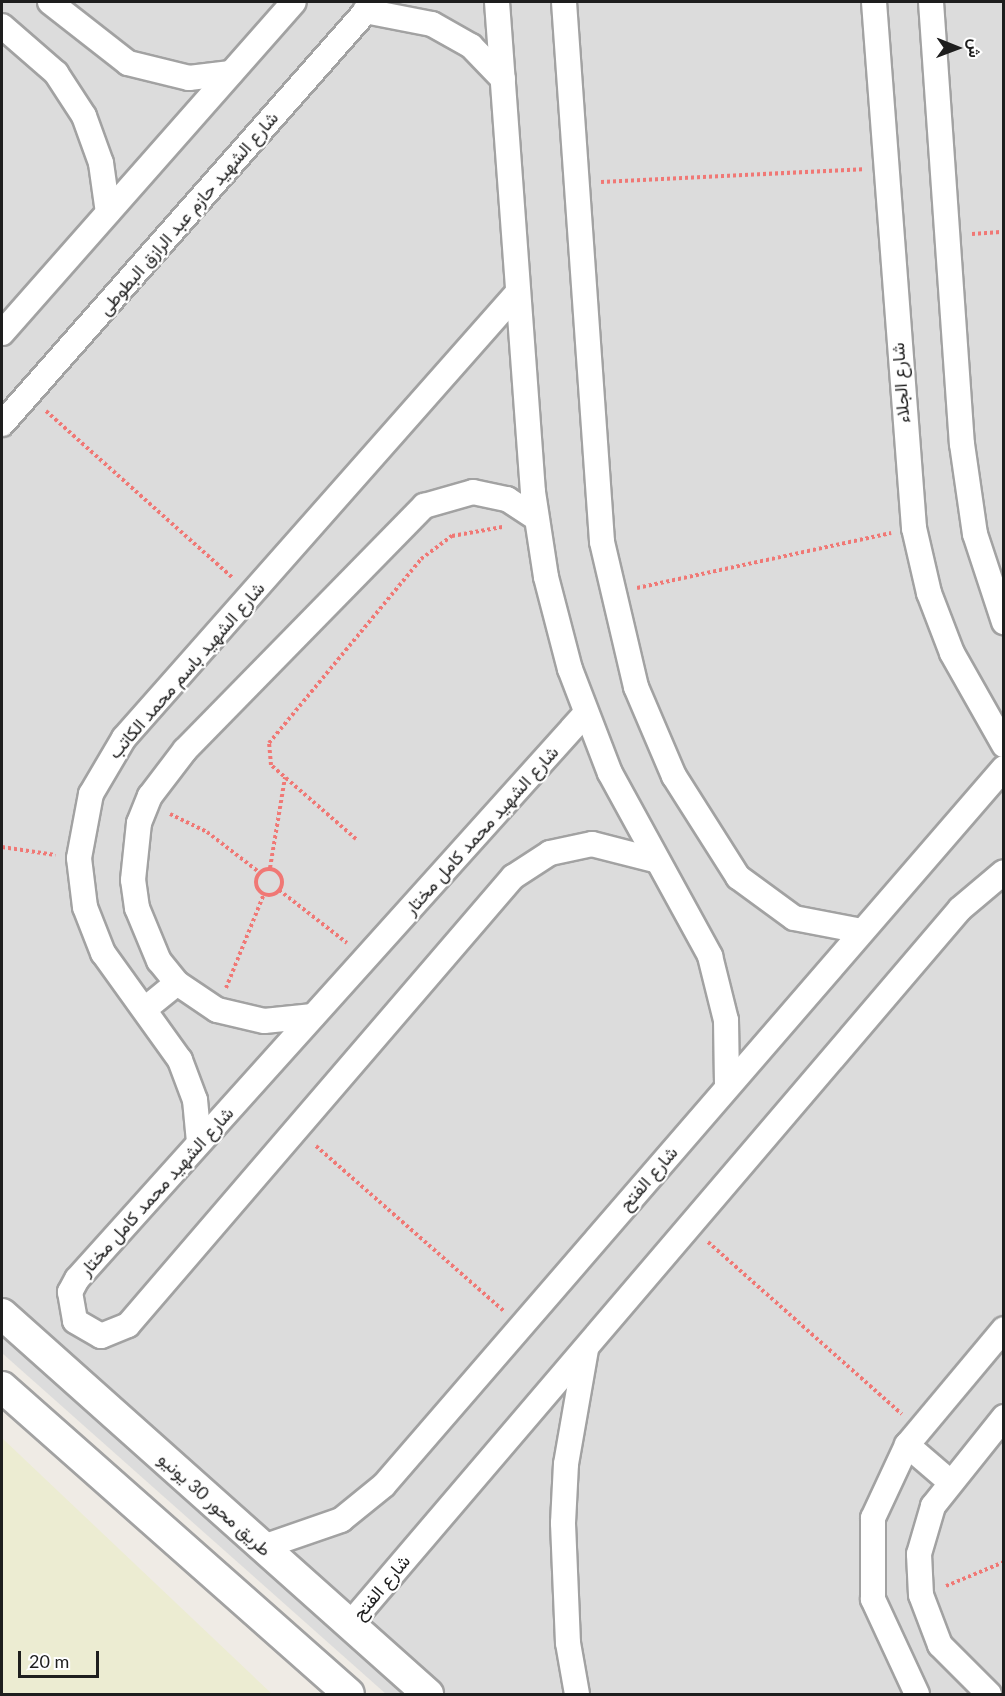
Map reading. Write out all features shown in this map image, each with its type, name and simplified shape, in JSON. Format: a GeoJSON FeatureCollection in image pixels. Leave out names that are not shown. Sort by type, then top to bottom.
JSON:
{"type":"FeatureCollection","features":[{"type":"Feature","properties":{"kind":"street"},"geometry":{"type":"LineString","coordinates":[[50,2],[128,63],[189,78],[231,73]]}},
{"type":"Feature","properties":{"kind":"street"},"geometry":{"type":"LineString","coordinates":[[2,333],[294,2]]}},
{"type":"Feature","properties":{"kind":"street"},"geometry":{"type":"LineString","coordinates":[[497,2],[536,524],[556,624],[586,713],[655,860],[710,956],[726,1020],[727,1086]]}},
{"type":"Feature","properties":{"kind":"street"},"geometry":{"type":"LineString","coordinates":[[564,2],[597,490],[610,594],[654,732],[698,818],[738,877],[794,918],[862,931]]}},
{"type":"Feature","properties":{"kind":"street","name":"شارع الجلاء"},"geometry":{"type":"LineString","coordinates":[[874,2],[914,528],[929,593],[952,653],[1004,745]]}},
{"type":"Feature","properties":{"kind":"street"},"geometry":{"type":"LineString","coordinates":[[931,2],[962,444],[975,534],[1004,622]]}},
{"type":"Feature","properties":{"kind":"street"},"geometry":{"type":"LineString","coordinates":[[370,7],[410,16],[442,28],[471,46],[503,79]]}},
{"type":"Feature","properties":{"kind":"street","name":"شارع الشهيد حازم عبد الرازق البطوطى"},"geometry":{"type":"LineString","coordinates":[[2,424],[370,7]]}},
{"type":"Feature","properties":{"kind":"street"},"geometry":{"type":"LineString","coordinates":[[2,26],[56,74],[84,116],[101,163],[108,213]]}},
{"type":"Feature","properties":{"kind":"street","name":"شارع الشهيد باسم محمد الكاتب"},"geometry":{"type":"LineString","coordinates":[[199,1142],[188,1079],[93,930],[79,858],[82,825],[105,765],[251,594],[519,292]]}},
{"type":"Feature","properties":{"kind":"street"},"geometry":{"type":"LineString","coordinates":[[313,1016],[264,1021],[217,1010],[177,983],[154,953],[137,908],[134,851],[146,808],[165,772],[410,516],[440,498],[473,492],[507,499],[536,524]]}},
{"type":"Feature","properties":{"kind":"street","name":"شارع الشهيد محمد كامل مختار"},"geometry":{"type":"LineString","coordinates":[[586,713],[78,1279],[69,1307],[86,1332],[115,1333],[128,1325],[295,1127],[530,863],[592,844],[655,860]]}},
{"type":"Feature","properties":{"kind":"street","name":"شارع الفتح"},"geometry":{"type":"LineString","coordinates":[[263,1547],[317,1533],[364,1504],[1004,768]]}},
{"type":"Feature","properties":{"kind":"street","name":"شارع الفتح"},"geometry":{"type":"LineString","coordinates":[[349,1625],[960,909],[1004,872]]}},
{"type":"Feature","properties":{"kind":"street"},"geometry":{"type":"LineString","coordinates":[[145,1009],[177,983]]}},
{"type":"Feature","properties":{"kind":"street","name":"طريق محور 30 يونيو"},"geometry":{"type":"LineString","coordinates":[[2,1314],[428,1695]]}},
{"type":"Feature","properties":{"kind":"street"},"geometry":{"type":"LineString","coordinates":[[917,1695],[880,1625],[869,1572],[873,1518],[913,1437],[1004,1329]]}},
{"type":"Feature","properties":{"kind":"street"},"geometry":{"type":"LineString","coordinates":[[577,1695],[568,1642],[562,1523],[566,1464],[587,1346]]}},
{"type":"Feature","properties":{"kind":"street"},"geometry":{"type":"LineString","coordinates":[[2,1387],[349,1695]]}},
{"type":"Feature","properties":{"kind":"street"},"geometry":{"type":"LineString","coordinates":[[989,1695],[940,1645],[921,1595],[922,1533],[949,1481],[1004,1417]]}},
{"type":"Feature","properties":{"kind":"street"},"geometry":{"type":"LineString","coordinates":[[913,1437],[949,1481]]}},
{"type":"Feature","properties":{"kind":"path"},"geometry":{"type":"LineString","coordinates":[[576,183],[886,168]]}},
{"type":"Feature","properties":{"kind":"path"},"geometry":{"type":"LineString","coordinates":[[948,236],[1004,232]]}},
{"type":"Feature","properties":{"kind":"path"},"geometry":{"type":"LineString","coordinates":[[28,394],[251,594]]}},
{"type":"Feature","properties":{"kind":"path"},"geometry":{"type":"LineString","coordinates":[[356,839],[285,777],[268,758],[269,743],[421,559],[470,529],[536,524]]}},
{"type":"Feature","properties":{"kind":"path"},"geometry":{"type":"LineString","coordinates":[[610,594],[914,528]]}},
{"type":"Feature","properties":{"kind":"path"},"geometry":{"type":"LineString","coordinates":[[270,868],[285,777]]}},
{"type":"Feature","properties":{"kind":"path"},"geometry":{"type":"LineString","coordinates":[[146,808],[207,832],[260,872]]}},
{"type":"Feature","properties":{"kind":"path"},"geometry":{"type":"LineString","coordinates":[[2,848],[79,858]]}},
{"type":"Feature","properties":{"kind":"path"},"geometry":{"type":"LineString","coordinates":[[264,894],[255,882],[260,872],[270,868]]}},
{"type":"Feature","properties":{"kind":"path"},"geometry":{"type":"LineString","coordinates":[[270,868],[282,879],[279,890]]}},
{"type":"Feature","properties":{"kind":"path"},"geometry":{"type":"LineString","coordinates":[[279,890],[365,958]]}},
{"type":"Feature","properties":{"kind":"path"},"geometry":{"type":"LineString","coordinates":[[264,894],[279,890]]}},
{"type":"Feature","properties":{"kind":"path"},"geometry":{"type":"LineString","coordinates":[[217,1010],[264,894]]}},
{"type":"Feature","properties":{"kind":"path"},"geometry":{"type":"LineString","coordinates":[[295,1127],[521,1326]]}},
{"type":"Feature","properties":{"kind":"path"},"geometry":{"type":"LineString","coordinates":[[690,1225],[913,1437]]}},
{"type":"Feature","properties":{"kind":"path"},"geometry":{"type":"LineString","coordinates":[[921,1595],[1004,1562]]}},
{"type":"Feature","properties":{"kind":"shaded area"},"geometry":{"type":"Polygon","coordinates":[[[2,2],[1003,2],[1003,1694],[386,1694],[2,1353],[2,2]]]}},
{"type":"Feature","properties":{"kind":"green space"},"geometry":{"type":"Polygon","coordinates":[[[2,1438],[272,1694],[2,1694],[2,1438]]]}}]}
